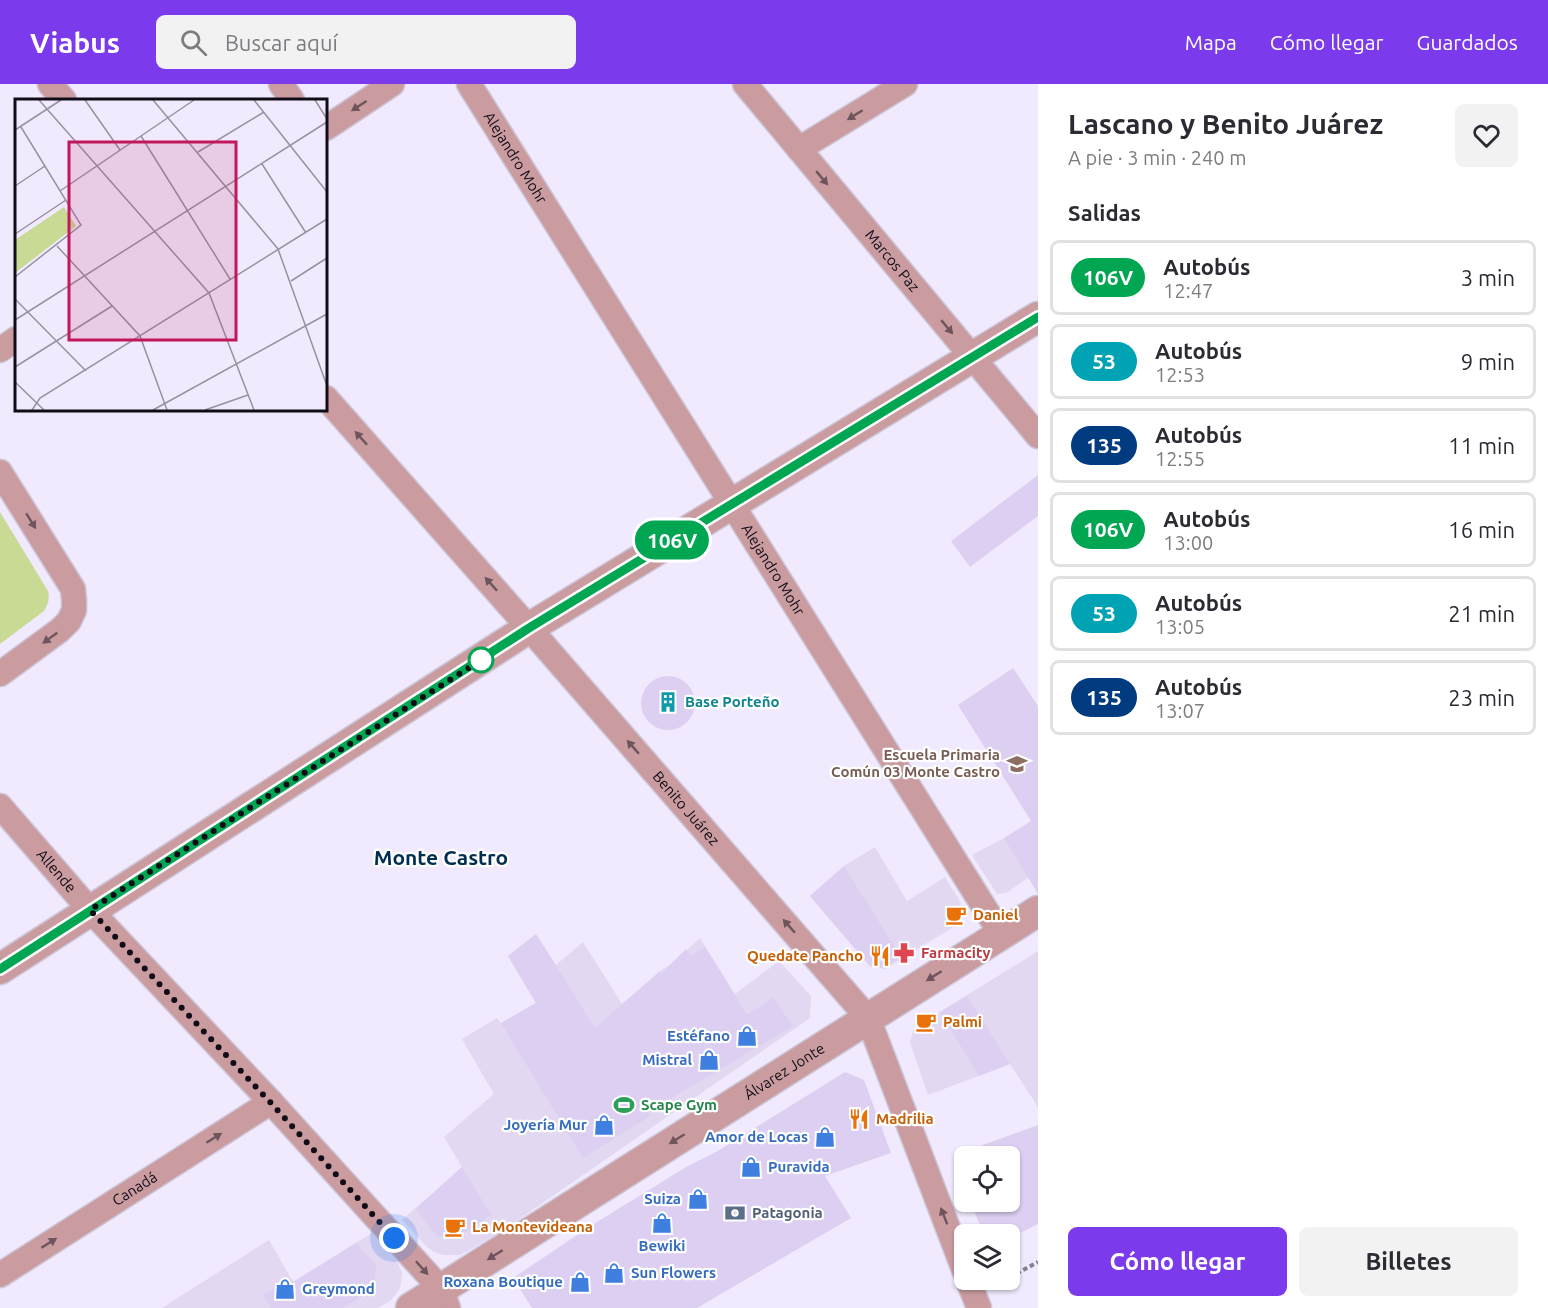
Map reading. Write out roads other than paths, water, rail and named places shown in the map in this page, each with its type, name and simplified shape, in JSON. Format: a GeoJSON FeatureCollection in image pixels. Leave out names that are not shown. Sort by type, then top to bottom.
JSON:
{"type":"FeatureCollection","features":[{"type":"Feature","properties":{"kind":"street"},"geometry":{"type":"LineString","coordinates":[[50,84],[63,99]]}},
{"type":"Feature","properties":{"kind":"street"},"geometry":{"type":"LineString","coordinates":[[281,84],[291,99]]}},
{"type":"Feature","properties":{"kind":"street"},"geometry":{"type":"LineString","coordinates":[[327,127],[392,84]]}},
{"type":"Feature","properties":{"kind":"street","name":"Alejandro Mohr"},"geometry":{"type":"LineString","coordinates":[[469,84],[1001,934]]}},
{"type":"Feature","properties":{"kind":"street","name":"Marcos Paz"},"geometry":{"type":"LineString","coordinates":[[745,84],[1038,436]]}},
{"type":"Feature","properties":{"kind":"street"},"geometry":{"type":"LineString","coordinates":[[799,149],[905,84]]}},
{"type":"Feature","properties":{"kind":"street"},"geometry":{"type":"LineString","coordinates":[[0,969],[529,628],[1038,317]]}},
{"type":"Feature","properties":{"kind":"street"},"geometry":{"type":"LineString","coordinates":[[0,350],[15,340]]}},
{"type":"Feature","properties":{"kind":"street","name":"Benito Juárez"},"geometry":{"type":"LineString","coordinates":[[327,399],[868,1018],[954,1244]]}},
{"type":"Feature","properties":{"kind":"street"},"geometry":{"type":"LineString","coordinates":[[0,472],[73,589],[74,600],[74,610],[69,621],[0,674]]}},
{"type":"Feature","properties":{"kind":"street","name":"Allende"},"geometry":{"type":"LineString","coordinates":[[0,806],[90,910],[270,1102],[444,1299]]}},
{"type":"Feature","properties":{"kind":"street","name":"Álvarez Jonte"},"geometry":{"type":"LineString","coordinates":[[411,1308],[444,1299],[868,1018],[1038,911]]}},
{"type":"Feature","properties":{"kind":"street","name":"Canadá"},"geometry":{"type":"LineString","coordinates":[[0,1275],[270,1102]]}},
{"type":"Feature","properties":{"kind":"street"},"geometry":{"type":"LineString","coordinates":[[972,1290],[979,1308]]}},
{"type":"Feature","properties":{"kind":"place","name":"Base Porteño"},"geometry":{"type":"Point","coordinates":[668,702]}},
{"type":"Feature","properties":{"kind":"place","name":"Escuela Primaria Común 03 Monte Castro"},"geometry":{"type":"Point","coordinates":[1017,764]}},
{"type":"Feature","properties":{"kind":"place","name":"Daniel"},"geometry":{"type":"Point","coordinates":[956,915]}},
{"type":"Feature","properties":{"kind":"place","name":"Farmacity"},"geometry":{"type":"Point","coordinates":[904,953]}},
{"type":"Feature","properties":{"kind":"place","name":"Quedate Pancho"},"geometry":{"type":"Point","coordinates":[880,956]}},
{"type":"Feature","properties":{"kind":"place","name":"Palmi"},"geometry":{"type":"Point","coordinates":[926,1022]}},
{"type":"Feature","properties":{"kind":"place","name":"Estéfano"},"geometry":{"type":"Point","coordinates":[747,1036]}},
{"type":"Feature","properties":{"kind":"place","name":"Mistral"},"geometry":{"type":"Point","coordinates":[709,1060]}},
{"type":"Feature","properties":{"kind":"place","name":"Scape Gym"},"geometry":{"type":"Point","coordinates":[624,1105]}},
{"type":"Feature","properties":{"kind":"place","name":"Madrilia"},"geometry":{"type":"Point","coordinates":[859,1119]}},
{"type":"Feature","properties":{"kind":"place","name":"Joyería Mur"},"geometry":{"type":"Point","coordinates":[604,1125]}},
{"type":"Feature","properties":{"kind":"place","name":"Amor de Locas"},"geometry":{"type":"Point","coordinates":[825,1137]}},
{"type":"Feature","properties":{"kind":"place","name":"Puravida"},"geometry":{"type":"Point","coordinates":[751,1167]}},
{"type":"Feature","properties":{"kind":"place","name":"Suiza"},"geometry":{"type":"Point","coordinates":[698,1199]}},
{"type":"Feature","properties":{"kind":"place","name":"Patagonia"},"geometry":{"type":"Point","coordinates":[735,1213]}},
{"type":"Feature","properties":{"kind":"place","name":"Bewiki"},"geometry":{"type":"Point","coordinates":[662,1223]}},
{"type":"Feature","properties":{"kind":"place","name":"La Montevideana"},"geometry":{"type":"Point","coordinates":[455,1227]}},
{"type":"Feature","properties":{"kind":"place","name":"Sun Flowers"},"geometry":{"type":"Point","coordinates":[614,1273]}},
{"type":"Feature","properties":{"kind":"place","name":"Roxana Boutique"},"geometry":{"type":"Point","coordinates":[580,1282]}},
{"type":"Feature","properties":{"kind":"place","name":"Greymond"},"geometry":{"type":"Point","coordinates":[285,1289]}},
{"type":"Feature","properties":{"kind":"district","name":"Monte Castro"},"geometry":{"type":"Point","coordinates":[441,858]}}]}
